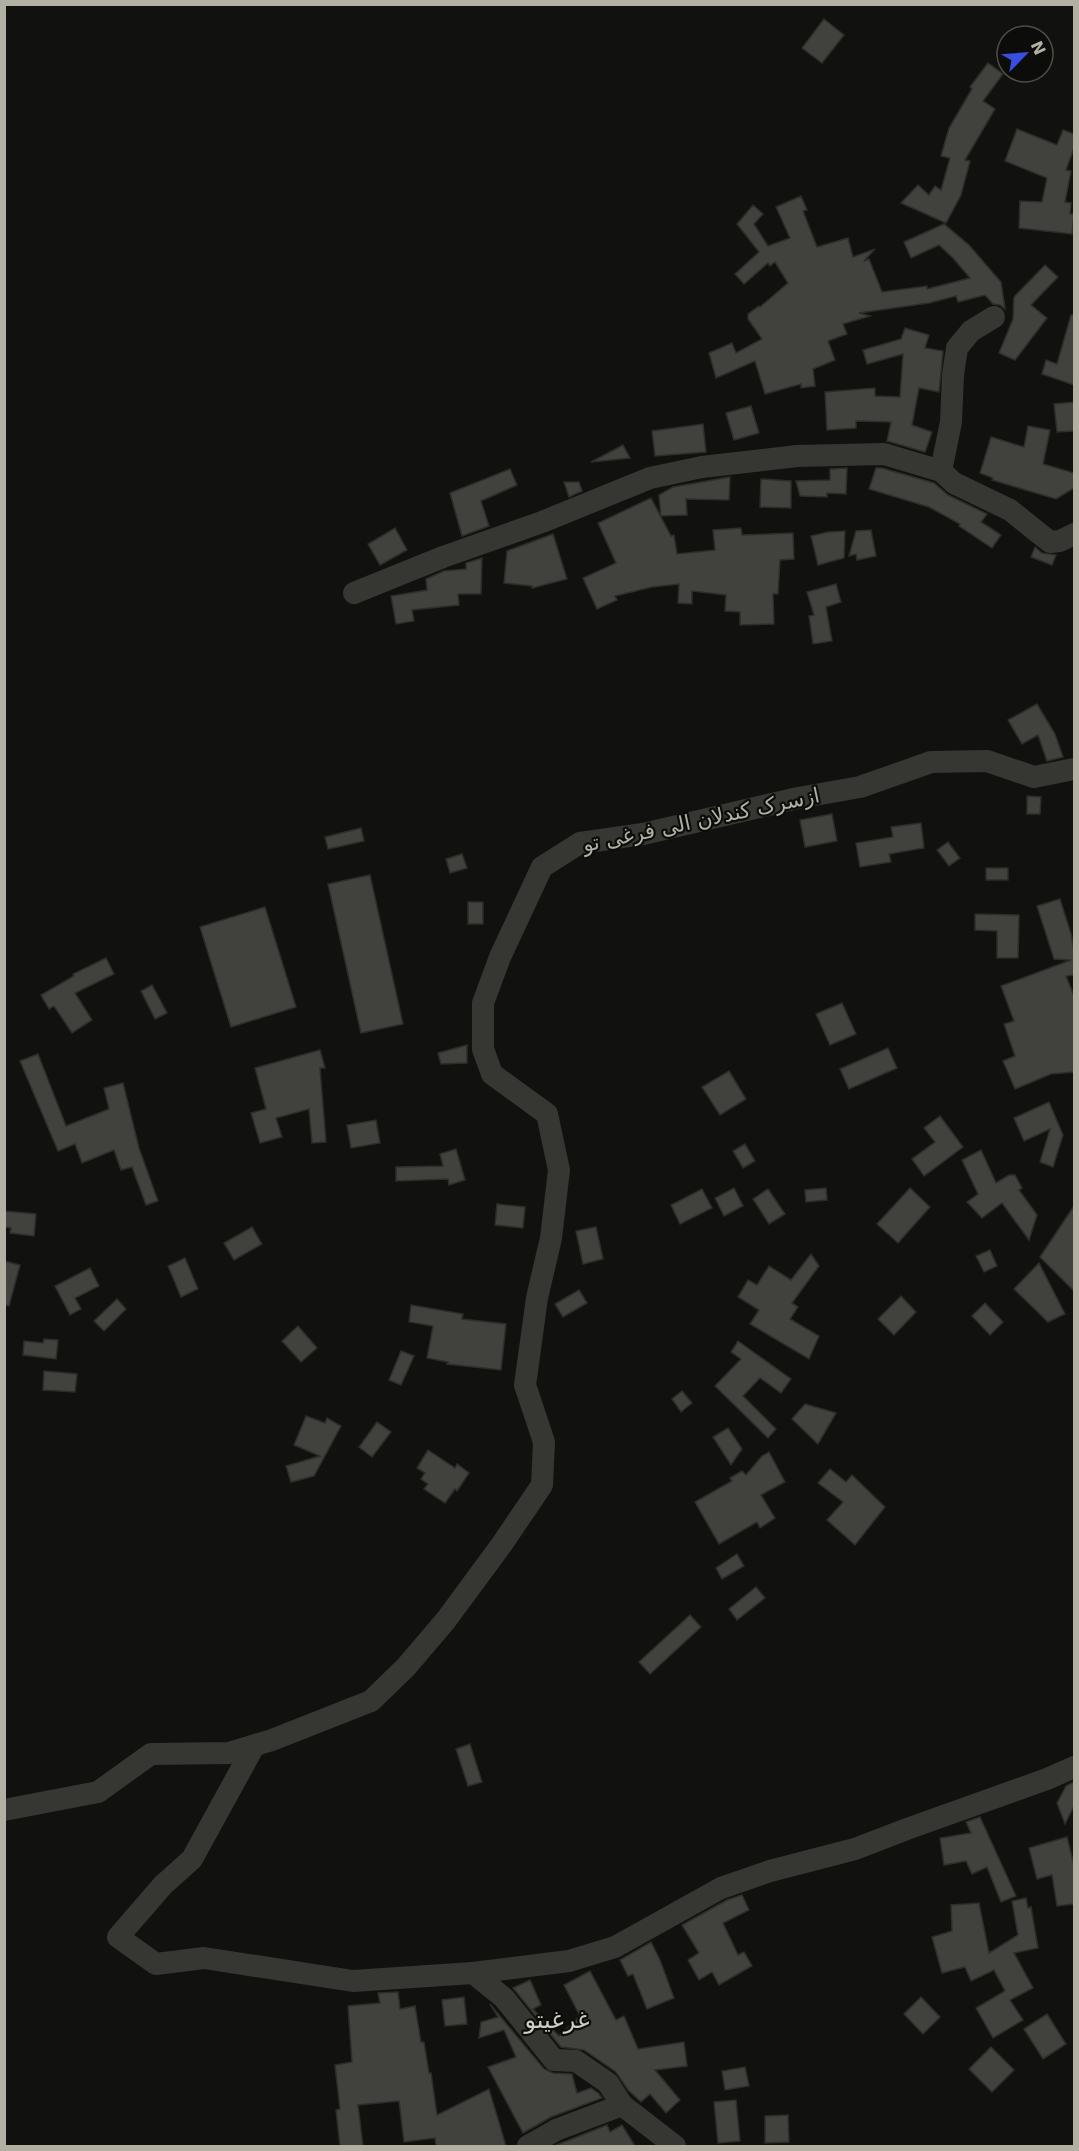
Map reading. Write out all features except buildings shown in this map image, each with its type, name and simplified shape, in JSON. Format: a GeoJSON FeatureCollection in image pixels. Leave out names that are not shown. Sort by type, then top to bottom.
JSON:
{"type":"FeatureCollection","features":[{"type":"Feature","properties":{"kind":"street"},"geometry":{"type":"LineString","coordinates":[[941,471],[951,422],[953,375],[957,348],[971,331],[994,317]]}},
{"type":"Feature","properties":{"kind":"street"},"geometry":{"type":"LineString","coordinates":[[354,593],[443,557],[542,522],[650,478],[702,467],[797,456],[884,454],[941,471],[954,483],[1010,510],[1050,542],[1060,541],[1074,534]]}},
{"type":"Feature","properties":{"kind":"street","name":"ازسرک کندلان الی فرغی تو"},"geometry":{"type":"LineString","coordinates":[[4,1810],[98,1792],[151,1754],[229,1754],[370,1701],[406,1667],[446,1620],[542,1485],[544,1442],[525,1385],[537,1298],[551,1238],[559,1170],[547,1114],[492,1074],[483,1049],[483,1004],[500,957],[542,867],[580,843],[643,834],[798,798],[860,787],[931,762],[987,761],[1034,777],[1074,769]]}},
{"type":"Feature","properties":{"kind":"street"},"geometry":{"type":"LineString","coordinates":[[254,1746],[192,1859],[163,1885],[118,1937],[156,1964],[204,1958],[353,1981],[472,1973],[569,1961],[615,1947],[721,1888],[770,1871],[855,1849],[1074,1767]]}},
{"type":"Feature","properties":{"kind":"street"},"geometry":{"type":"LineString","coordinates":[[472,1973],[504,1998],[554,2060],[576,2061],[608,2084],[622,2105],[675,2146]]}},
{"type":"Feature","properties":{"kind":"street"},"geometry":{"type":"LineString","coordinates":[[528,2146],[556,2130],[622,2105]]}},
{"type":"Feature","properties":{"kind":"district","name":"غرغیتو"},"geometry":{"type":"Point","coordinates":[557,2020]}}]}
